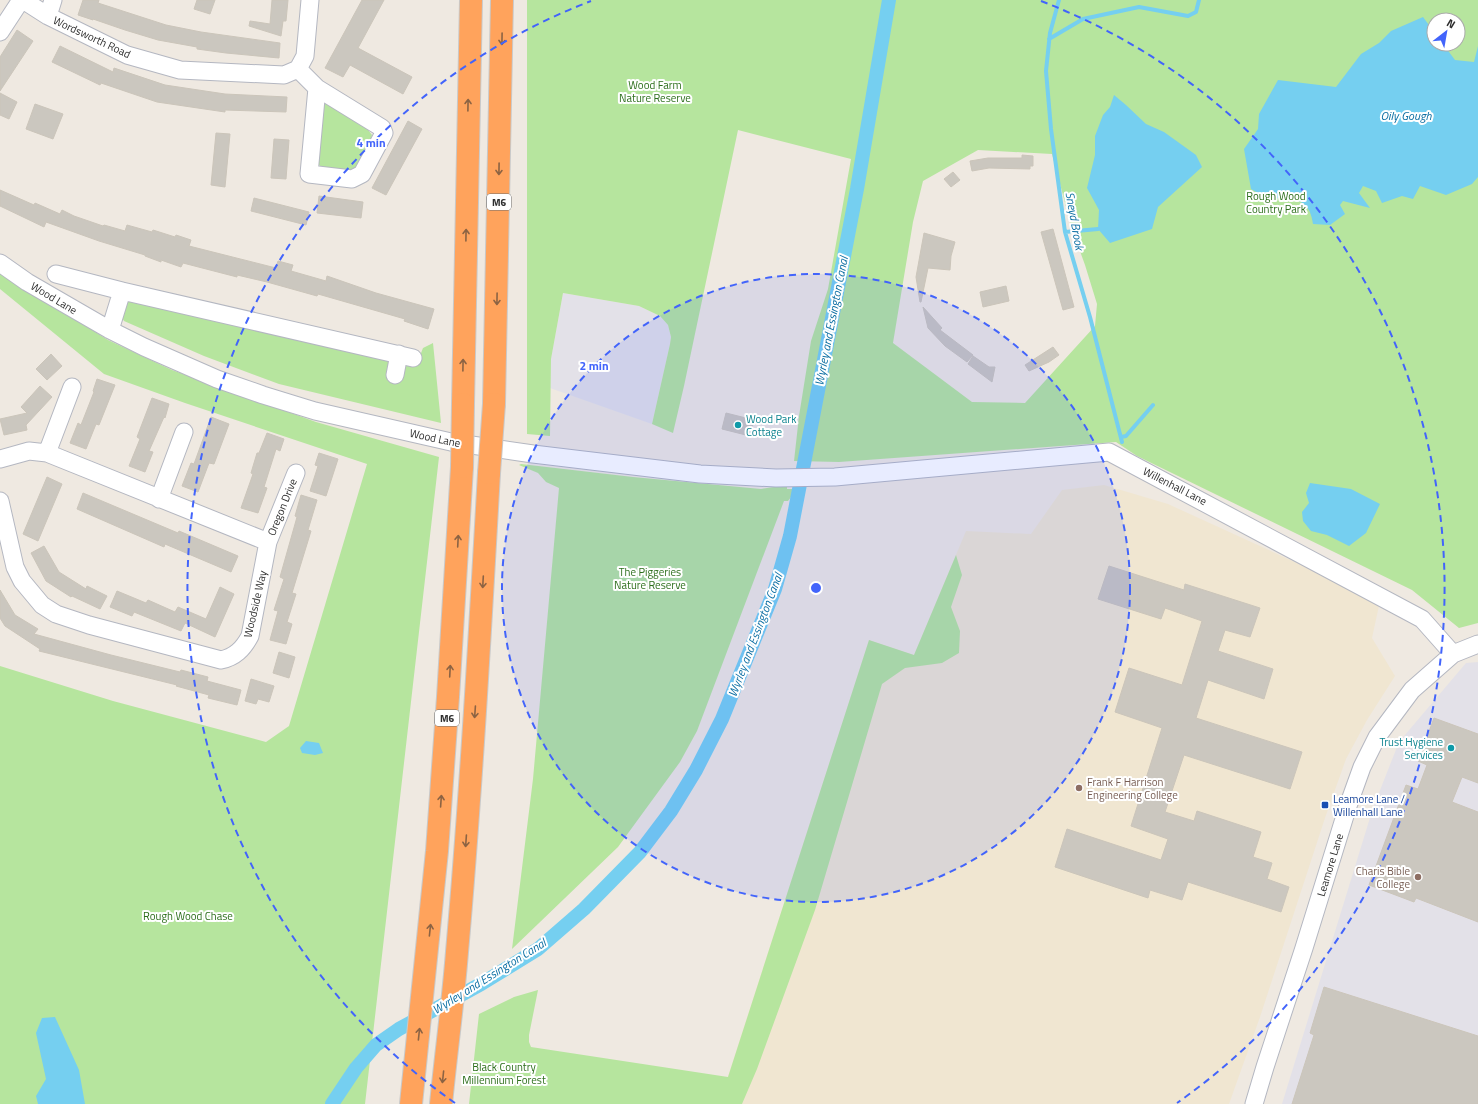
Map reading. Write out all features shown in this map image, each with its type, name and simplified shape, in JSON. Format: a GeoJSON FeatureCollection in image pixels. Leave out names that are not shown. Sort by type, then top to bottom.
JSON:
{"type":"FeatureCollection","features":[{"type":"Feature","properties":{"kind":"highway","name":"M6"},"geometry":{"type":"LineString","coordinates":[[411,1104],[438,844],[462,467],[471,0]]}},
{"type":"Feature","properties":{"kind":"highway","name":"M6"},"geometry":{"type":"LineString","coordinates":[[440,1104],[457,954],[476,701],[494,404],[502,0]]}},
{"type":"Feature","properties":{"kind":"street","name":"Wordsworth Road"},"geometry":{"type":"LineString","coordinates":[[22,0],[48,16],[126,55],[180,70],[291,72]]}},
{"type":"Feature","properties":{"kind":"street"},"geometry":{"type":"LineString","coordinates":[[0,32],[22,0]]}},
{"type":"Feature","properties":{"kind":"street"},"geometry":{"type":"LineString","coordinates":[[48,16],[53,0]]}},
{"type":"Feature","properties":{"kind":"street"},"geometry":{"type":"LineString","coordinates":[[310,0],[305,56],[291,72],[317,88],[382,128],[384,133],[362,174],[352,179],[309,174],[317,88]]}},
{"type":"Feature","properties":{"kind":"street","name":"Wood Lane"},"geometry":{"type":"LineString","coordinates":[[0,263],[27,282],[110,330],[144,347],[217,379],[315,411],[451,442],[533,454],[700,474],[776,478],[830,476]]}},
{"type":"Feature","properties":{"kind":"street","name":"Wood Lane"},"geometry":{"type":"LineString","coordinates":[[56,274],[122,291],[406,356],[395,375]]}},
{"type":"Feature","properties":{"kind":"street"},"geometry":{"type":"LineString","coordinates":[[110,330],[122,291]]}},
{"type":"Feature","properties":{"kind":"street"},"geometry":{"type":"LineString","coordinates":[[47,453],[72,385]]}},
{"type":"Feature","properties":{"kind":"street"},"geometry":{"type":"LineString","coordinates":[[159,499],[185,430]]}},
{"type":"Feature","properties":{"kind":"street"},"geometry":{"type":"LineString","coordinates":[[0,459],[29,451],[47,453],[268,542]]}},
{"type":"Feature","properties":{"kind":"street","name":"Willenhall Lane"},"geometry":{"type":"LineString","coordinates":[[830,476],[859,475],[1109,452],[1422,619],[1453,654]]}},
{"type":"Feature","properties":{"kind":"street","name":"Oregon Drive"},"geometry":{"type":"LineString","coordinates":[[268,542],[297,471]]}},
{"type":"Feature","properties":{"kind":"street","name":"Woodside Way"},"geometry":{"type":"LineString","coordinates":[[0,501],[15,567],[22,581],[42,605],[56,614],[89,625],[221,660],[235,655],[245,645],[250,636],[268,542]]}},
{"type":"Feature","properties":{"kind":"street"},"geometry":{"type":"LineString","coordinates":[[1453,654],[1478,644]]}},
{"type":"Feature","properties":{"kind":"street","name":"Leamore Lane"},"geometry":{"type":"LineString","coordinates":[[1254,1104],[1348,806],[1362,767],[1377,737],[1412,690],[1453,654]]}},
{"type":"Feature","properties":{"kind":"shaded area"},"geometry":{"type":"Polygon","coordinates":[[[563,293],[639,306],[660,316],[668,325],[671,337],[670,344],[652,424],[550,388],[551,358],[563,293]]]}},
{"type":"Feature","properties":{"kind":"shaded area","name":"Frank F Harrison Engineering College"},"geometry":{"type":"Polygon","coordinates":[[[1104,485],[1168,504],[1380,601],[1372,638],[1395,676],[1367,720],[1346,759],[1325,818],[1260,1017],[1229,1104],[719,1104],[869,640],[914,655],[966,531],[1031,534],[1062,490],[1104,485]]]}},
{"type":"Feature","properties":{"kind":"shaded area"},"geometry":{"type":"Polygon","coordinates":[[[1478,662],[1478,1104],[1282,1104],[1373,808],[1399,742],[1466,663],[1478,662]]]}},
{"type":"Feature","properties":{"kind":"green space","name":"Rough Wood Country Park"},"geometry":{"type":"Polygon","coordinates":[[[527,0],[1478,0],[1478,623],[1459,628],[1412,590],[1137,456],[1116,442],[839,462],[794,461],[799,416],[811,341],[828,289],[851,159],[738,130],[673,433],[652,424],[670,344],[671,337],[668,325],[660,316],[639,306],[563,293],[551,359],[550,436],[527,434],[527,0]],[[978,150],[923,181],[913,222],[893,343],[972,402],[1025,403],[1095,326],[1097,304],[1072,229],[1052,154],[978,150]]]}},
{"type":"Feature","properties":{"kind":"green space"},"geometry":{"type":"Polygon","coordinates":[[[319,103],[326,104],[361,121],[372,135],[366,157],[355,172],[324,170],[316,162],[319,103]]]}},
{"type":"Feature","properties":{"kind":"green space","name":"Rough Wood Chase"},"geometry":{"type":"Polygon","coordinates":[[[0,272],[108,340],[172,370],[316,422],[439,457],[365,1104],[0,1104],[0,666],[113,701],[266,742],[289,726],[367,464],[185,403],[104,374],[0,289],[0,272]]]}},
{"type":"Feature","properties":{"kind":"green space"},"geometry":{"type":"Polygon","coordinates":[[[129,300],[386,357],[398,377],[407,365],[416,366],[423,348],[433,343],[441,423],[279,384],[204,356],[124,321],[120,314],[122,306],[129,300]]]}},
{"type":"Feature","properties":{"kind":"green space","name":"The Piggeries Nature Reserve"},"geometry":{"type":"Polygon","coordinates":[[[521,464],[633,477],[761,489],[787,485],[787,489],[797,489],[788,501],[784,501],[697,731],[680,762],[618,847],[512,949],[533,779],[559,488],[546,482],[538,473],[519,465],[521,464]]]}},
{"type":"Feature","properties":{"kind":"green space","name":"Black Country Millennium Forest"},"geometry":{"type":"Polygon","coordinates":[[[956,555],[962,575],[951,607],[960,631],[959,653],[942,663],[905,668],[882,684],[815,910],[757,1069],[742,1104],[469,1104],[479,1014],[514,997],[538,990],[529,1035],[531,1047],[728,1077],[869,640],[914,655],[956,555]]]}},
{"type":"Feature","properties":{"kind":"water","name":"Oily Gough"},"geometry":{"type":"Polygon","coordinates":[[[1423,17],[1426,21],[1426,52],[1449,52],[1455,60],[1474,62],[1478,46],[1478,177],[1472,184],[1446,195],[1420,186],[1413,199],[1402,196],[1382,203],[1376,191],[1363,186],[1359,193],[1370,208],[1343,201],[1340,205],[1345,214],[1330,225],[1313,224],[1312,217],[1307,207],[1296,200],[1284,195],[1272,201],[1251,189],[1244,149],[1258,129],[1259,114],[1278,80],[1336,87],[1361,54],[1379,43],[1391,31],[1423,17]]]}},
{"type":"Feature","properties":{"kind":"water"},"geometry":{"type":"Polygon","coordinates":[[[1114,95],[1146,124],[1164,132],[1196,155],[1202,167],[1158,207],[1152,229],[1110,243],[1098,229],[1099,210],[1087,188],[1095,155],[1095,136],[1103,115],[1110,107],[1114,95]]]}},
{"type":"Feature","properties":{"kind":"water"},"geometry":{"type":"Polygon","coordinates":[[[1310,483],[1351,489],[1380,504],[1366,533],[1349,546],[1327,535],[1311,531],[1303,521],[1302,512],[1309,503],[1306,493],[1310,483]]]}},
{"type":"Feature","properties":{"kind":"water"},"geometry":{"type":"Polygon","coordinates":[[[306,741],[319,743],[323,753],[315,755],[302,753],[300,748],[306,741]]]}},
{"type":"Feature","properties":{"kind":"water"},"geometry":{"type":"Polygon","coordinates":[[[55,1017],[79,1070],[85,1104],[38,1104],[36,1096],[46,1079],[36,1033],[42,1018],[55,1017]]]}},
{"type":"Feature","properties":{"kind":"building"},"geometry":{"type":"Polygon","coordinates":[[[83,0],[99,0],[98,3],[166,25],[201,32],[280,43],[279,58],[197,49],[197,47],[158,40],[78,15],[83,0]]]}},
{"type":"Feature","properties":{"kind":"building"},"geometry":{"type":"Polygon","coordinates":[[[197,0],[215,0],[210,14],[194,9],[197,0]]]}},
{"type":"Feature","properties":{"kind":"building"},"geometry":{"type":"Polygon","coordinates":[[[272,0],[288,0],[286,21],[283,21],[281,36],[249,26],[250,21],[270,24],[272,0]]]}},
{"type":"Feature","properties":{"kind":"building"},"geometry":{"type":"Polygon","coordinates":[[[362,0],[384,0],[358,48],[412,77],[403,94],[350,65],[343,77],[325,68],[362,0]]]}},
{"type":"Feature","properties":{"kind":"building"},"geometry":{"type":"Polygon","coordinates":[[[17,30],[33,41],[0,91],[0,57],[17,30]]]}},
{"type":"Feature","properties":{"kind":"building"},"geometry":{"type":"Polygon","coordinates":[[[60,46],[113,72],[114,68],[165,85],[225,94],[287,97],[286,112],[225,110],[225,112],[157,102],[101,83],[100,85],[52,62],[60,46]]]}},
{"type":"Feature","properties":{"kind":"building"},"geometry":{"type":"Polygon","coordinates":[[[0,93],[17,102],[9,119],[0,115],[0,93]]]}},
{"type":"Feature","properties":{"kind":"building"},"geometry":{"type":"Polygon","coordinates":[[[35,104],[63,114],[53,139],[26,129],[35,104]]]}},
{"type":"Feature","properties":{"kind":"building"},"geometry":{"type":"Polygon","coordinates":[[[408,121],[422,129],[386,195],[372,188],[408,121]]]}},
{"type":"Feature","properties":{"kind":"building"},"geometry":{"type":"Polygon","coordinates":[[[216,133],[230,134],[225,187],[211,185],[216,133]]]}},
{"type":"Feature","properties":{"kind":"building"},"geometry":{"type":"Polygon","coordinates":[[[274,139],[289,140],[286,179],[271,178],[274,139]]]}},
{"type":"Feature","properties":{"kind":"building"},"geometry":{"type":"Polygon","coordinates":[[[1022,155],[1033,156],[1033,166],[1030,166],[1030,169],[989,168],[972,171],[970,161],[988,158],[1022,158],[1022,155]]]}},
{"type":"Feature","properties":{"kind":"building"},"geometry":{"type":"Polygon","coordinates":[[[953,172],[960,180],[951,187],[944,179],[953,172]]]}},
{"type":"Feature","properties":{"kind":"building"},"geometry":{"type":"Polygon","coordinates":[[[0,190],[34,205],[35,203],[60,214],[62,210],[74,216],[103,226],[125,231],[127,225],[152,232],[153,230],[175,237],[176,235],[191,240],[189,246],[276,268],[278,261],[293,265],[291,271],[326,281],[327,276],[376,293],[434,309],[428,329],[404,321],[405,319],[318,294],[317,296],[267,282],[237,275],[237,277],[183,263],[181,267],[161,260],[161,262],[145,255],[99,241],[46,222],[44,227],[0,206],[0,190]]]}},
{"type":"Feature","properties":{"kind":"building"},"geometry":{"type":"Polygon","coordinates":[[[319,196],[363,202],[361,218],[317,213],[319,196]]]}},
{"type":"Feature","properties":{"kind":"building"},"geometry":{"type":"Polygon","coordinates":[[[254,198],[309,212],[306,225],[251,211],[254,198]]]}},
{"type":"Feature","properties":{"kind":"building"},"geometry":{"type":"Polygon","coordinates":[[[1053,229],[1074,307],[1063,310],[1041,232],[1053,229]]]}},
{"type":"Feature","properties":{"kind":"building"},"geometry":{"type":"Polygon","coordinates":[[[924,233],[955,242],[951,256],[950,270],[928,268],[920,302],[916,277],[924,233]]]}},
{"type":"Feature","properties":{"kind":"building"},"geometry":{"type":"Polygon","coordinates":[[[1006,286],[1009,301],[983,307],[980,292],[1006,286]]]}},
{"type":"Feature","properties":{"kind":"building"},"geometry":{"type":"Polygon","coordinates":[[[923,307],[942,328],[940,330],[973,355],[967,362],[945,346],[928,328],[923,307]]]}},
{"type":"Feature","properties":{"kind":"building"},"geometry":{"type":"Polygon","coordinates":[[[1053,347],[1059,355],[1049,362],[1029,371],[1025,365],[1053,347]]]}},
{"type":"Feature","properties":{"kind":"building"},"geometry":{"type":"Polygon","coordinates":[[[51,354],[62,366],[47,380],[36,369],[51,354]]]}},
{"type":"Feature","properties":{"kind":"building"},"geometry":{"type":"Polygon","coordinates":[[[973,356],[989,367],[995,367],[992,382],[968,364],[973,356]]]}},
{"type":"Feature","properties":{"kind":"building"},"geometry":{"type":"Polygon","coordinates":[[[97,379],[115,385],[99,425],[96,424],[86,449],[70,443],[78,423],[81,425],[94,392],[97,379]]]}},
{"type":"Feature","properties":{"kind":"building"},"geometry":{"type":"Polygon","coordinates":[[[40,386],[52,397],[26,425],[27,430],[4,435],[0,419],[27,413],[21,407],[40,386]]]}},
{"type":"Feature","properties":{"kind":"building"},"geometry":{"type":"Polygon","coordinates":[[[152,398],[169,404],[165,418],[164,417],[149,451],[153,452],[145,472],[129,466],[140,439],[137,437],[152,398]]]}},
{"type":"Feature","properties":{"kind":"building","name":"Wood Park Cottage"},"geometry":{"type":"Polygon","coordinates":[[[726,413],[754,420],[750,436],[722,429],[726,413]]]}},
{"type":"Feature","properties":{"kind":"building"},"geometry":{"type":"Polygon","coordinates":[[[211,417],[229,424],[214,464],[209,463],[198,492],[182,486],[191,463],[194,464],[211,417]]]}},
{"type":"Feature","properties":{"kind":"building"},"geometry":{"type":"Polygon","coordinates":[[[267,433],[284,439],[280,451],[276,449],[264,487],[267,488],[258,513],[241,508],[253,474],[251,473],[257,453],[259,453],[267,433]]]}},
{"type":"Feature","properties":{"kind":"building"},"geometry":{"type":"Polygon","coordinates":[[[319,453],[338,459],[326,496],[310,491],[318,466],[315,465],[319,453]]]}},
{"type":"Feature","properties":{"kind":"building"},"geometry":{"type":"Polygon","coordinates":[[[47,477],[62,484],[38,541],[23,534],[47,477]]]}},
{"type":"Feature","properties":{"kind":"building"},"geometry":{"type":"Polygon","coordinates":[[[83,493],[178,533],[179,531],[238,556],[231,572],[165,544],[164,547],[77,509],[83,493]]]}},
{"type":"Feature","properties":{"kind":"building"},"geometry":{"type":"Polygon","coordinates":[[[301,495],[317,500],[308,530],[311,531],[292,593],[296,594],[287,622],[292,624],[286,644],[270,640],[278,611],[274,610],[284,579],[280,577],[297,517],[295,516],[301,495]]]}},
{"type":"Feature","properties":{"kind":"building"},"geometry":{"type":"Polygon","coordinates":[[[44,546],[59,572],[86,589],[87,586],[107,596],[100,609],[72,596],[71,597],[46,581],[31,553],[44,546]]]}},
{"type":"Feature","properties":{"kind":"building"},"geometry":{"type":"Polygon","coordinates":[[[1109,566],[1184,590],[1185,584],[1260,608],[1250,637],[1225,630],[1218,651],[1273,669],[1264,699],[1208,680],[1196,718],[1302,752],[1290,789],[1184,755],[1165,812],[1194,821],[1197,811],[1261,832],[1253,857],[1272,863],[1267,879],[1289,887],[1281,912],[1188,882],[1182,900],[1150,890],[1148,898],[1055,867],[1067,829],[1161,860],[1168,839],[1131,826],[1162,728],[1115,712],[1129,668],[1182,685],[1202,621],[1165,608],[1161,619],[1098,599],[1109,566]]]}},
{"type":"Feature","properties":{"kind":"building"},"geometry":{"type":"Polygon","coordinates":[[[220,587],[234,594],[215,637],[185,623],[181,631],[134,612],[132,616],[110,607],[117,591],[146,603],[148,600],[175,612],[178,607],[206,619],[220,587]]]}},
{"type":"Feature","properties":{"kind":"building"},"geometry":{"type":"Polygon","coordinates":[[[0,590],[15,615],[38,629],[34,634],[111,655],[180,672],[181,670],[208,677],[207,681],[241,690],[237,705],[208,698],[209,695],[176,686],[177,685],[39,651],[40,649],[5,626],[0,618],[0,590]]]}},
{"type":"Feature","properties":{"kind":"building"},"geometry":{"type":"Polygon","coordinates":[[[279,652],[295,657],[289,678],[273,673],[279,652]]]}},
{"type":"Feature","properties":{"kind":"building"},"geometry":{"type":"Polygon","coordinates":[[[251,679],[274,686],[269,702],[258,699],[256,704],[245,701],[251,679]]]}},
{"type":"Feature","properties":{"kind":"building"},"geometry":{"type":"Polygon","coordinates":[[[1434,718],[1478,734],[1478,783],[1462,777],[1452,802],[1478,812],[1478,922],[1416,898],[1414,902],[1369,885],[1406,785],[1418,789],[1427,765],[1418,761],[1434,718]]]}},
{"type":"Feature","properties":{"kind":"building"},"geometry":{"type":"Polygon","coordinates":[[[1324,987],[1478,1036],[1478,1104],[1292,1104],[1314,1035],[1310,1033],[1324,987]]]}},
{"type":"Feature","properties":{"kind":"waterway","name":"Wyrley and Essington Canal"},"geometry":{"type":"LineString","coordinates":[[332,1104],[356,1068],[376,1045],[399,1029],[481,984],[538,949],[584,909],[640,852],[671,811],[696,770],[722,719],[775,589],[790,536],[857,189],[889,0]]}},
{"type":"Feature","properties":{"kind":"waterway","name":"Sneyd Brook"},"geometry":{"type":"LineString","coordinates":[[1059,0],[1050,33],[1046,71],[1051,129],[1065,232],[1090,317],[1122,442]]}},
{"type":"Feature","properties":{"kind":"waterway"},"geometry":{"type":"LineString","coordinates":[[1049,39],[1083,19],[1139,7],[1188,16],[1196,12],[1199,0]]}},
{"type":"Feature","properties":{"kind":"waterway"},"geometry":{"type":"LineString","coordinates":[[1065,232],[1098,229]]}},
{"type":"Feature","properties":{"kind":"waterway"},"geometry":{"type":"LineString","coordinates":[[1121,437],[1126,436],[1153,405]]}},
{"type":"Feature","properties":{"kind":"place","name":"Wood Park Cottage"},"geometry":{"type":"Point","coordinates":[738,425]}},
{"type":"Feature","properties":{"kind":"place","name":"Trust Hygiene Services"},"geometry":{"type":"Point","coordinates":[1451,748]}},
{"type":"Feature","properties":{"kind":"place","name":"Frank F Harrison Engineering College"},"geometry":{"type":"Point","coordinates":[1079,788]}},
{"type":"Feature","properties":{"kind":"place","name":"Leamore Lane / Willenhall Lane"},"geometry":{"type":"Point","coordinates":[1325,805]}},
{"type":"Feature","properties":{"kind":"place","name":"Charis Bible College"},"geometry":{"type":"Point","coordinates":[1418,877]}},
{"type":"Feature","properties":{"kind":"park label","name":"Wood Farm Nature Reserve"},"geometry":{"type":"Point","coordinates":[655,91]}}]}
